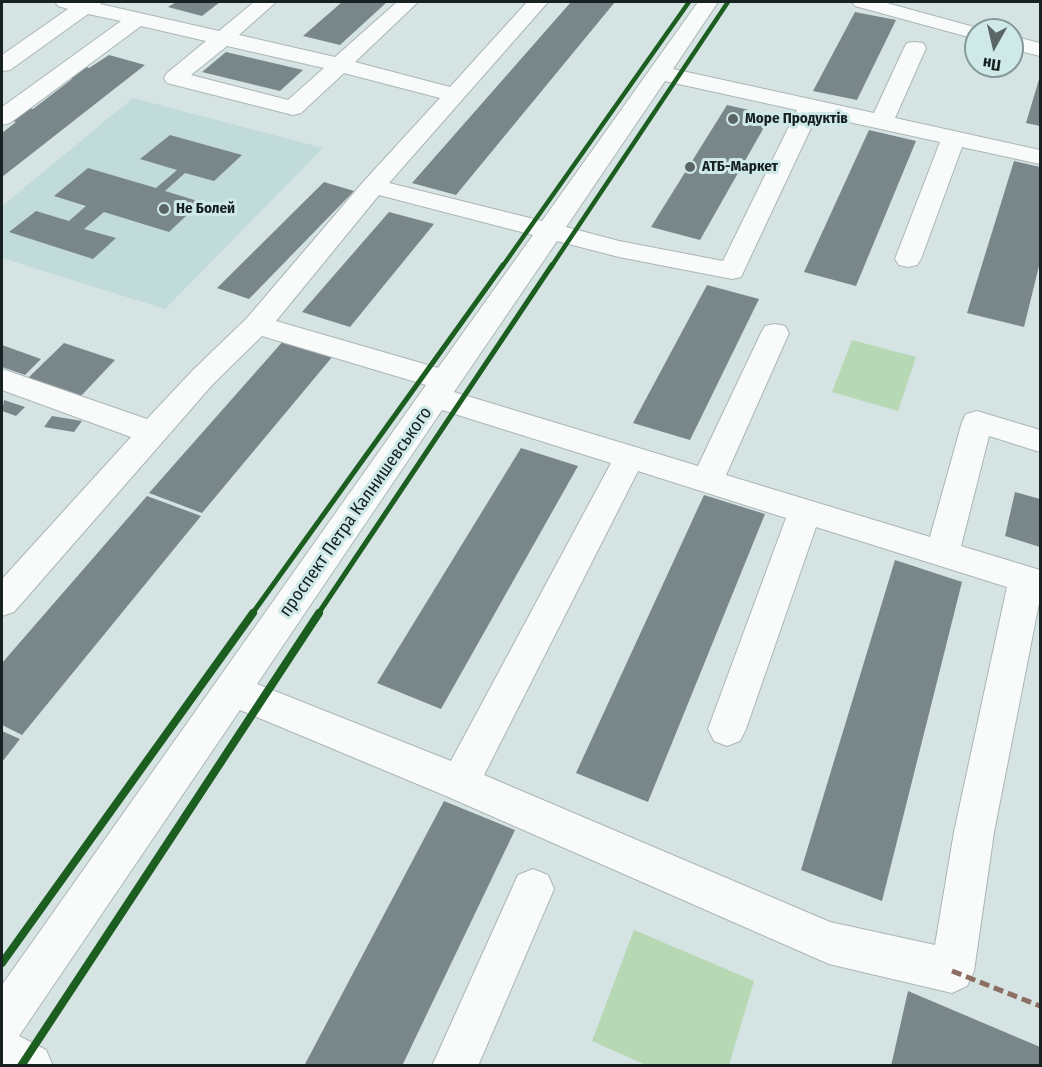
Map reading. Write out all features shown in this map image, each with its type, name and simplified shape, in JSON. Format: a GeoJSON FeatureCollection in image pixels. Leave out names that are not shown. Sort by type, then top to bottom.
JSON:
{"type":"FeatureCollection","features":[{"type":"Feature","properties":{"kind":"street"},"geometry":{"type":"LineString","coordinates":[[266,2],[175,78],[293,108],[408,2]]}},
{"type":"Feature","properties":{"kind":"street"},"geometry":{"type":"LineString","coordinates":[[7,588],[203,377],[257,325],[373,186],[538,2]]}},
{"type":"Feature","properties":{"kind":"street","name":"проспект Петра Калнишевського"},"geometry":{"type":"LineString","coordinates":[[2,1022],[706,2]]}},
{"type":"Feature","properties":{"kind":"street"},"geometry":{"type":"LineString","coordinates":[[862,2],[964,30]]}},
{"type":"Feature","properties":{"kind":"street"},"geometry":{"type":"LineString","coordinates":[[2,65],[81,3],[137,19],[339,65],[455,95]]}},
{"type":"Feature","properties":{"kind":"street"},"geometry":{"type":"LineString","coordinates":[[2,118],[137,19]]}},
{"type":"Feature","properties":{"kind":"street"},"geometry":{"type":"LineString","coordinates":[[1024,45],[1041,50]]}},
{"type":"Feature","properties":{"kind":"street"},"geometry":{"type":"LineString","coordinates":[[882,122],[915,48]]}},
{"type":"Feature","properties":{"kind":"street"},"geometry":{"type":"LineString","coordinates":[[659,73],[1041,157]]}},
{"type":"Feature","properties":{"kind":"street"},"geometry":{"type":"LineString","coordinates":[[373,186],[619,249],[732,271],[810,106]]}},
{"type":"Feature","properties":{"kind":"street"},"geometry":{"type":"LineString","coordinates":[[908,259],[953,138]]}},
{"type":"Feature","properties":{"kind":"street"},"geometry":{"type":"LineString","coordinates":[[232,690],[460,783],[829,943],[952,971],[974,832],[1033,582],[630,457],[257,325]]}},
{"type":"Feature","properties":{"kind":"street"},"geometry":{"type":"LineString","coordinates":[[707,481],[775,333]]}},
{"type":"Feature","properties":{"kind":"street"},"geometry":{"type":"LineString","coordinates":[[2,379],[153,433]]}},
{"type":"Feature","properties":{"kind":"street"},"geometry":{"type":"LineString","coordinates":[[942,554],[977,422],[1041,441]]}},
{"type":"Feature","properties":{"kind":"street"},"geometry":{"type":"LineString","coordinates":[[460,783],[630,457]]}},
{"type":"Feature","properties":{"kind":"street"},"geometry":{"type":"LineString","coordinates":[[727,729],[805,512]]}},
{"type":"Feature","properties":{"kind":"street"},"geometry":{"type":"LineString","coordinates":[[455,1065],[533,889]]}},
{"type":"Feature","properties":{"kind":"street"},"geometry":{"type":"LineString","coordinates":[[2,1051],[30,1065]]}},
{"type":"Feature","properties":{"kind":"shaded area"},"geometry":{"type":"Polygon","coordinates":[[[133,98],[323,148],[165,309],[2,258],[2,206],[133,98]]]}},
{"type":"Feature","properties":{"kind":"green space"},"geometry":{"type":"Polygon","coordinates":[[[852,340],[916,357],[898,411],[832,392],[852,340]]]}},
{"type":"Feature","properties":{"kind":"green space"},"geometry":{"type":"Polygon","coordinates":[[[634,930],[754,981],[729,1065],[646,1065],[592,1041],[634,930]]]}},
{"type":"Feature","properties":{"kind":"building"},"geometry":{"type":"Polygon","coordinates":[[[176,2],[220,2],[202,16],[168,7],[176,2]]]}},
{"type":"Feature","properties":{"kind":"building"},"geometry":{"type":"Polygon","coordinates":[[[342,2],[387,2],[340,45],[303,36],[342,2]]]}},
{"type":"Feature","properties":{"kind":"building"},"geometry":{"type":"Polygon","coordinates":[[[571,2],[615,2],[456,195],[412,183],[571,2]]]}},
{"type":"Feature","properties":{"kind":"building"},"geometry":{"type":"Polygon","coordinates":[[[855,12],[896,20],[857,100],[813,91],[855,12]]]}},
{"type":"Feature","properties":{"kind":"building"},"geometry":{"type":"Polygon","coordinates":[[[226,52],[303,70],[280,91],[202,72],[226,52]]]}},
{"type":"Feature","properties":{"kind":"building"},"geometry":{"type":"Polygon","coordinates":[[[109,55],[145,65],[2,177],[2,133],[16,122],[9,120],[26,107],[33,109],[72,79],[65,77],[81,65],[89,68],[109,55]]]}},
{"type":"Feature","properties":{"kind":"building"},"geometry":{"type":"Polygon","coordinates":[[[1040,76],[1040,126],[1026,123],[1040,76]]]}},
{"type":"Feature","properties":{"kind":"building"},"geometry":{"type":"Polygon","coordinates":[[[727,105],[771,115],[700,240],[651,227],[727,105]]]}},
{"type":"Feature","properties":{"kind":"building"},"geometry":{"type":"Polygon","coordinates":[[[869,130],[916,141],[856,286],[804,272],[869,130]]]}},
{"type":"Feature","properties":{"kind":"building"},"geometry":{"type":"Polygon","coordinates":[[[170,135],[242,155],[214,181],[185,173],[165,191],[201,202],[169,232],[104,212],[84,229],[116,238],[93,259],[9,232],[36,211],[69,221],[86,206],[54,196],[88,168],[156,188],[177,170],[140,159],[170,135]]]}},
{"type":"Feature","properties":{"kind":"building"},"geometry":{"type":"Polygon","coordinates":[[[1014,161],[1040,167],[1040,262],[1024,327],[967,313],[1014,161]]]}},
{"type":"Feature","properties":{"kind":"building"},"geometry":{"type":"Polygon","coordinates":[[[324,182],[354,191],[249,299],[217,288],[324,182]]]}},
{"type":"Feature","properties":{"kind":"building"},"geometry":{"type":"Polygon","coordinates":[[[389,212],[434,224],[350,327],[302,312],[389,212]]]}},
{"type":"Feature","properties":{"kind":"building"},"geometry":{"type":"Polygon","coordinates":[[[707,285],[759,299],[690,440],[633,423],[707,285]]]}},
{"type":"Feature","properties":{"kind":"building"},"geometry":{"type":"Polygon","coordinates":[[[284,340],[333,356],[202,513],[149,493],[284,340]]]}},
{"type":"Feature","properties":{"kind":"building"},"geometry":{"type":"Polygon","coordinates":[[[64,343],[115,360],[81,396],[28,378],[64,343]]]}},
{"type":"Feature","properties":{"kind":"building"},"geometry":{"type":"Polygon","coordinates":[[[2,345],[41,359],[25,375],[2,367],[2,345]]]}},
{"type":"Feature","properties":{"kind":"building"},"geometry":{"type":"Polygon","coordinates":[[[4,400],[25,407],[16,416],[2,411],[4,400]]]}},
{"type":"Feature","properties":{"kind":"building"},"geometry":{"type":"Polygon","coordinates":[[[52,416],[82,421],[74,432],[44,427],[52,416]]]}},
{"type":"Feature","properties":{"kind":"building"},"geometry":{"type":"Polygon","coordinates":[[[521,448],[578,466],[441,709],[377,683],[521,448]]]}},
{"type":"Feature","properties":{"kind":"building"},"geometry":{"type":"Polygon","coordinates":[[[1015,492],[1040,499],[1040,547],[1005,536],[1015,492]]]}},
{"type":"Feature","properties":{"kind":"building"},"geometry":{"type":"Polygon","coordinates":[[[704,495],[765,514],[648,802],[576,773],[704,495]]]}},
{"type":"Feature","properties":{"kind":"building"},"geometry":{"type":"Polygon","coordinates":[[[147,496],[201,516],[22,735],[2,725],[2,663],[147,496]]]}},
{"type":"Feature","properties":{"kind":"building"},"geometry":{"type":"Polygon","coordinates":[[[895,560],[962,582],[882,901],[801,870],[895,560]]]}},
{"type":"Feature","properties":{"kind":"building"},"geometry":{"type":"Polygon","coordinates":[[[2,731],[20,739],[2,762],[2,731]]]}},
{"type":"Feature","properties":{"kind":"building"},"geometry":{"type":"Polygon","coordinates":[[[444,801],[515,830],[402,1066],[304,1066],[444,801]]]}},
{"type":"Feature","properties":{"kind":"building"},"geometry":{"type":"Polygon","coordinates":[[[908,991],[1040,1047],[1040,1066],[891,1066],[908,991]]]}},
{"type":"Feature","properties":{"kind":"marked path"},"geometry":{"type":"LineString","coordinates":[[952,971],[1040,1006]]}},
{"type":"Feature","properties":{"kind":"cycle path"},"geometry":{"type":"LineString","coordinates":[[2,963],[423,375],[485,293],[528,227],[689,2]]}},
{"type":"Feature","properties":{"kind":"cycle path"},"geometry":{"type":"LineString","coordinates":[[21,1066],[260,701],[728,2]]}},
{"type":"Feature","properties":{"kind":"place","name":"Море Продуктiв"},"geometry":{"type":"Point","coordinates":[733,119]}},
{"type":"Feature","properties":{"kind":"place","name":"АТБ-Маркет"},"geometry":{"type":"Point","coordinates":[690,167]}},
{"type":"Feature","properties":{"kind":"place","name":"Не Болей"},"geometry":{"type":"Point","coordinates":[164,209]}}]}
